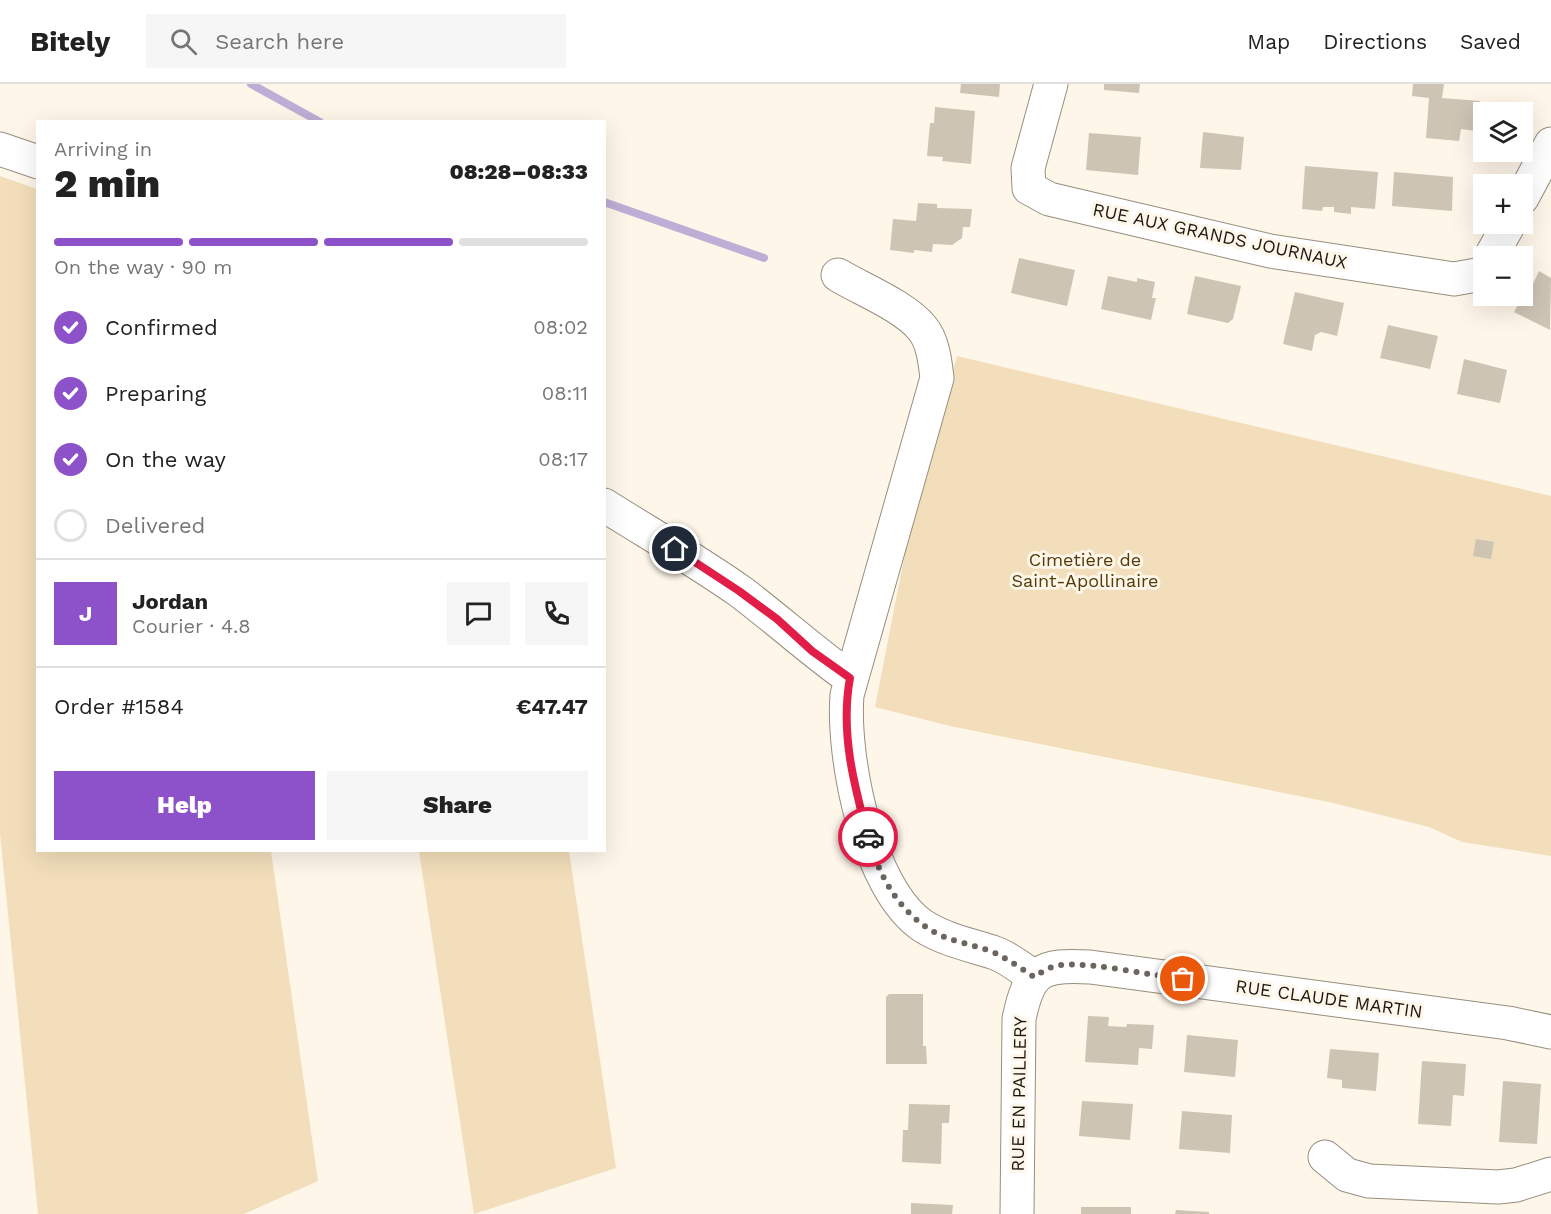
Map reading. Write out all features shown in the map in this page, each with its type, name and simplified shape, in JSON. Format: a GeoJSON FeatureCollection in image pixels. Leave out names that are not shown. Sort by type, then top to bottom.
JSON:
{"type":"FeatureCollection","features":[{"type":"Feature","properties":{"kind":"street","name":"RUE AUX GRANDS JOURNAUX"},"geometry":{"type":"LineString","coordinates":[[1052,84],[1028,168],[1029,188],[1049,199],[1270,251],[1454,279],[1473,276]]}},
{"type":"Feature","properties":{"kind":"street"},"geometry":{"type":"LineString","coordinates":[[1533,178],[1551,144]]}},
{"type":"Feature","properties":{"kind":"street"},"geometry":{"type":"LineString","coordinates":[[0,149],[36,161]]}},
{"type":"Feature","properties":{"kind":"street"},"geometry":{"type":"LineString","coordinates":[[838,275],[906,314],[923,329],[933,351],[937,378],[850,678],[846,712],[850,758],[869,841],[892,893],[910,916],[933,932],[998,954],[1034,977]]}},
{"type":"Feature","properties":{"kind":"street"},"geometry":{"type":"LineString","coordinates":[[606,506],[739,591],[777,619],[812,651],[850,678]]}},
{"type":"Feature","properties":{"kind":"street","name":"RUE CLAUDE MARTIN"},"geometry":{"type":"LineString","coordinates":[[1034,977],[1059,965],[1090,967],[1508,1023],[1551,1032]]}},
{"type":"Feature","properties":{"kind":"street","name":"RUE EN PAILLERY"},"geometry":{"type":"LineString","coordinates":[[1017,1214],[1019,1019],[1023,997],[1034,977]]}},
{"type":"Feature","properties":{"kind":"street"},"geometry":{"type":"LineString","coordinates":[[1325,1157],[1347,1175],[1369,1181],[1498,1187],[1516,1185],[1551,1174]]}},
{"type":"Feature","properties":{"kind":"green space"},"geometry":{"type":"Polygon","coordinates":[[[0,176],[36,189],[36,852],[271,852],[318,1181],[244,1214],[38,1214],[0,834],[0,176]]]}},
{"type":"Feature","properties":{"kind":"green space","name":"Cimetière de Saint-Apollinaire"},"geometry":{"type":"Polygon","coordinates":[[[957,356],[1551,496],[1551,856],[1462,842],[1429,827],[1329,802],[950,726],[875,707],[910,528],[957,356]]]}},
{"type":"Feature","properties":{"kind":"green space"},"geometry":{"type":"Polygon","coordinates":[[[419,852],[569,852],[616,1168],[474,1214],[419,852]]]}},
{"type":"Feature","properties":{"kind":"building"},"geometry":{"type":"Polygon","coordinates":[[[961,84],[1000,84],[999,97],[960,93],[961,84]]]}},
{"type":"Feature","properties":{"kind":"building"},"geometry":{"type":"Polygon","coordinates":[[[1104,84],[1140,84],[1139,93],[1104,90],[1104,84]]]}},
{"type":"Feature","properties":{"kind":"building"},"geometry":{"type":"Polygon","coordinates":[[[1413,84],[1444,84],[1442,98],[1480,101],[1473,102],[1473,130],[1461,129],[1459,141],[1426,138],[1429,98],[1412,96],[1413,84]]]}},
{"type":"Feature","properties":{"kind":"building"},"geometry":{"type":"Polygon","coordinates":[[[935,107],[975,111],[971,164],[942,161],[943,157],[927,156],[930,123],[934,123],[935,107]]]}},
{"type":"Feature","properties":{"kind":"building"},"geometry":{"type":"Polygon","coordinates":[[[1203,132],[1244,137],[1241,170],[1200,168],[1203,132]]]}},
{"type":"Feature","properties":{"kind":"building"},"geometry":{"type":"Polygon","coordinates":[[[1089,133],[1141,137],[1138,175],[1086,170],[1089,133]]]}},
{"type":"Feature","properties":{"kind":"building"},"geometry":{"type":"Polygon","coordinates":[[[1305,166],[1378,172],[1375,209],[1351,207],[1351,214],[1334,212],[1334,207],[1323,207],[1322,211],[1302,209],[1305,166]]]}},
{"type":"Feature","properties":{"kind":"building"},"geometry":{"type":"Polygon","coordinates":[[[1394,172],[1453,177],[1452,211],[1392,206],[1394,172]]]}},
{"type":"Feature","properties":{"kind":"building"},"geometry":{"type":"Polygon","coordinates":[[[918,203],[937,204],[937,208],[972,209],[970,227],[963,227],[962,238],[952,245],[933,244],[932,252],[914,250],[914,253],[890,250],[893,219],[916,221],[918,203]]]}},
{"type":"Feature","properties":{"kind":"building"},"geometry":{"type":"Polygon","coordinates":[[[1019,258],[1075,270],[1067,306],[1011,293],[1019,258]]]}},
{"type":"Feature","properties":{"kind":"building"},"geometry":{"type":"Polygon","coordinates":[[[1539,271],[1551,278],[1550,330],[1514,312],[1517,306],[1533,306],[1533,284],[1539,271]]]}},
{"type":"Feature","properties":{"kind":"building"},"geometry":{"type":"Polygon","coordinates":[[[1108,276],[1137,282],[1137,278],[1155,282],[1152,298],[1156,298],[1151,320],[1101,309],[1108,276]]]}},
{"type":"Feature","properties":{"kind":"building"},"geometry":{"type":"Polygon","coordinates":[[[1195,276],[1241,286],[1233,319],[1228,323],[1187,314],[1195,276]]]}},
{"type":"Feature","properties":{"kind":"building"},"geometry":{"type":"Polygon","coordinates":[[[1295,292],[1344,303],[1337,336],[1321,332],[1315,335],[1312,351],[1283,344],[1295,292]]]}},
{"type":"Feature","properties":{"kind":"building"},"geometry":{"type":"Polygon","coordinates":[[[1388,325],[1438,336],[1430,369],[1380,358],[1388,325]]]}},
{"type":"Feature","properties":{"kind":"building"},"geometry":{"type":"Polygon","coordinates":[[[1464,359],[1507,370],[1500,403],[1457,394],[1464,359]]]}},
{"type":"Feature","properties":{"kind":"building"},"geometry":{"type":"Polygon","coordinates":[[[1476,539],[1494,542],[1491,559],[1473,556],[1476,539]]]}},
{"type":"Feature","properties":{"kind":"building"},"geometry":{"type":"Polygon","coordinates":[[[889,994],[923,994],[923,1046],[926,1046],[927,1064],[886,1064],[886,997],[889,994]]]}},
{"type":"Feature","properties":{"kind":"building"},"geometry":{"type":"Polygon","coordinates":[[[1088,1016],[1109,1017],[1108,1026],[1154,1025],[1152,1049],[1139,1048],[1138,1065],[1085,1062],[1088,1016]]]}},
{"type":"Feature","properties":{"kind":"building"},"geometry":{"type":"Polygon","coordinates":[[[1187,1035],[1238,1040],[1235,1077],[1184,1072],[1187,1035]]]}},
{"type":"Feature","properties":{"kind":"building"},"geometry":{"type":"Polygon","coordinates":[[[1330,1049],[1379,1053],[1376,1091],[1342,1088],[1342,1080],[1327,1078],[1330,1049]]]}},
{"type":"Feature","properties":{"kind":"building"},"geometry":{"type":"Polygon","coordinates":[[[1422,1061],[1466,1064],[1464,1096],[1453,1095],[1451,1126],[1418,1124],[1422,1061]]]}},
{"type":"Feature","properties":{"kind":"building"},"geometry":{"type":"Polygon","coordinates":[[[1503,1081],[1541,1084],[1537,1144],[1499,1142],[1503,1081]]]}},
{"type":"Feature","properties":{"kind":"building"},"geometry":{"type":"Polygon","coordinates":[[[1082,1101],[1133,1104],[1130,1140],[1079,1136],[1082,1101]]]}},
{"type":"Feature","properties":{"kind":"building"},"geometry":{"type":"Polygon","coordinates":[[[909,1104],[950,1105],[949,1123],[942,1123],[941,1164],[902,1162],[903,1130],[908,1130],[909,1104]]]}},
{"type":"Feature","properties":{"kind":"building"},"geometry":{"type":"Polygon","coordinates":[[[1182,1111],[1232,1115],[1230,1153],[1179,1149],[1182,1111]]]}},
{"type":"Feature","properties":{"kind":"building"},"geometry":{"type":"Polygon","coordinates":[[[911,1203],[953,1205],[952,1214],[911,1214],[911,1203]]]}},
{"type":"Feature","properties":{"kind":"building"},"geometry":{"type":"Polygon","coordinates":[[[1081,1207],[1131,1207],[1131,1214],[1081,1214],[1081,1207]]]}},
{"type":"Feature","properties":{"kind":"building"},"geometry":{"type":"Polygon","coordinates":[[[1176,1210],[1209,1212],[1209,1214],[1175,1214],[1176,1210]]]}},
{"type":"Feature","properties":{"kind":"waterway"},"geometry":{"type":"LineString","coordinates":[[251,84],[316,120]]}},
{"type":"Feature","properties":{"kind":"waterway"},"geometry":{"type":"LineString","coordinates":[[606,203],[764,258]]}},
{"type":"Feature","properties":{"kind":"way so far"},"geometry":{"type":"LineString","coordinates":[[868,837],[881,870],[900,905],[922,925],[946,938],[998,954],[1034,977],[1059,965],[1183,979]]}},
{"type":"Feature","properties":{"kind":"route"},"geometry":{"type":"LineString","coordinates":[[675,549],[777,619],[812,651],[850,678],[846,733],[868,837]]}}]}
